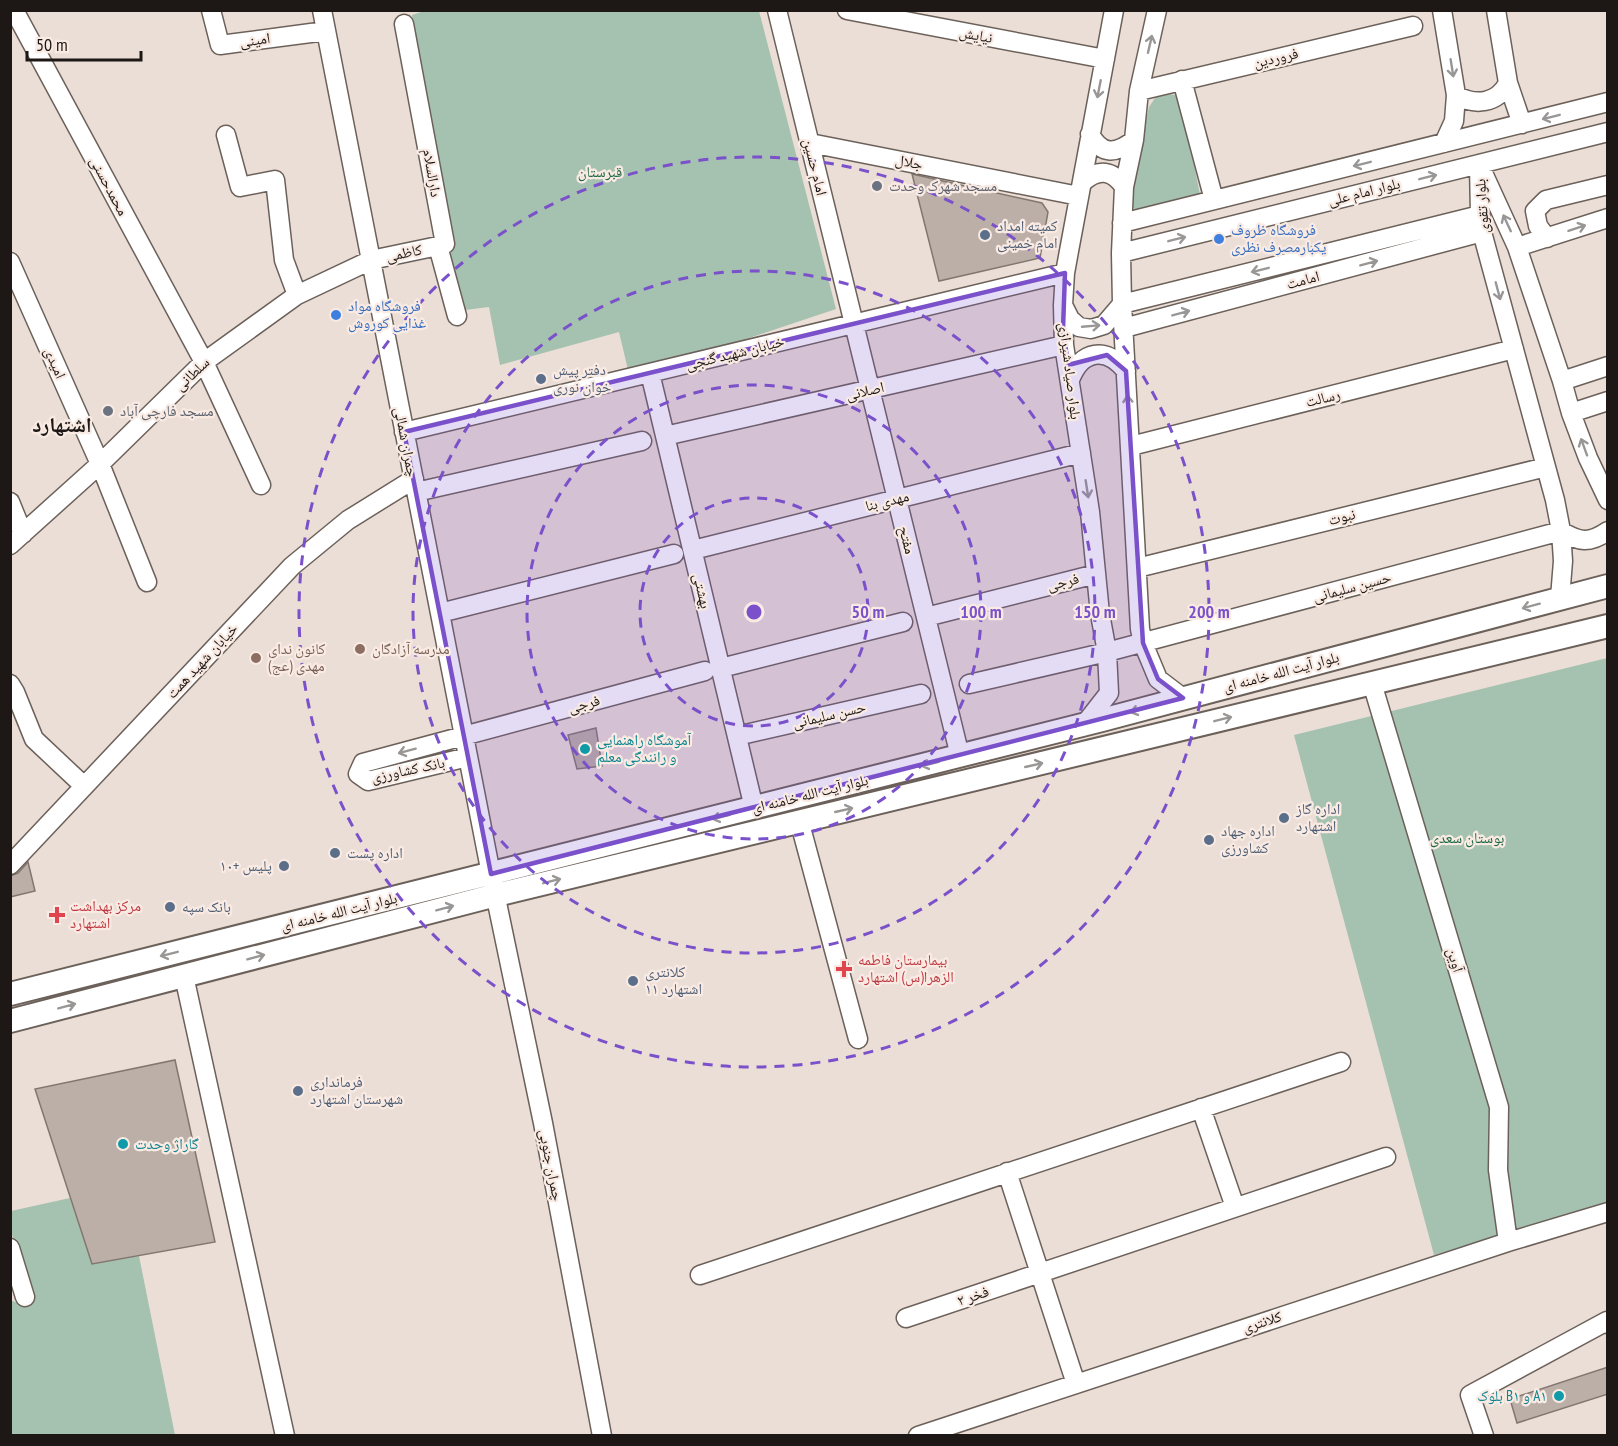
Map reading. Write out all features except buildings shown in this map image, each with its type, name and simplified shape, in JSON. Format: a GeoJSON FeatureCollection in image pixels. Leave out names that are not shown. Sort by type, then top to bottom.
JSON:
{"type":"FeatureCollection","features":[{"type":"Feature","properties":{"kind":"main road","name":"بلوار آیت الله خامنه ای"},"geometry":{"type":"LineString","coordinates":[[10,1021],[184,976],[754,808],[1084,725],[1608,586]]}},
{"type":"Feature","properties":{"kind":"main road","name":"بلوار آیت الله خامنه ای"},"geometry":{"type":"LineString","coordinates":[[10,994],[493,885],[799,820],[1608,626]]}},
{"type":"Feature","properties":{"kind":"street","name":"امینی"},"geometry":{"type":"LineString","coordinates":[[211,10],[220,45],[326,31]]}},
{"type":"Feature","properties":{"kind":"street","name":"چمران شمالی"},"geometry":{"type":"LineString","coordinates":[[322,10],[493,885]]}},
{"type":"Feature","properties":{"kind":"street","name":"امام حسین"},"geometry":{"type":"LineString","coordinates":[[777,10],[854,324]]}},
{"type":"Feature","properties":{"kind":"street","name":"نیایش"},"geometry":{"type":"LineString","coordinates":[[847,10],[1105,59]]}},
{"type":"Feature","properties":{"kind":"street","name":"بلوار صیاد شیرازی"},"geometry":{"type":"LineString","coordinates":[[1084,725],[1109,693],[1107,652],[1100,614],[1090,512],[1064,345],[1063,304],[1065,273],[1114,10]]}},
{"type":"Feature","properties":{"kind":"street"},"geometry":{"type":"LineString","coordinates":[[1158,10],[1138,91],[1134,140],[1124,187],[1121,253],[1122,304],[1140,629],[1143,643],[1158,679],[1183,698]]}},
{"type":"Feature","properties":{"kind":"street"},"geometry":{"type":"LineString","coordinates":[[1442,10],[1456,95],[1454,121],[1444,143]]}},
{"type":"Feature","properties":{"kind":"street"},"geometry":{"type":"LineString","coordinates":[[1496,10],[1508,83],[1522,124]]}},
{"type":"Feature","properties":{"kind":"street","name":"محمدحسنی"},"geometry":{"type":"LineString","coordinates":[[12,11],[204,362],[261,485]]}},
{"type":"Feature","properties":{"kind":"street","name":"دارالسلام"},"geometry":{"type":"LineString","coordinates":[[404,24],[445,244],[438,246],[457,316]]}},
{"type":"Feature","properties":{"kind":"street","name":"فروردین"},"geometry":{"type":"LineString","coordinates":[[1138,91],[1413,26]]}},
{"type":"Feature","properties":{"kind":"street"},"geometry":{"type":"LineString","coordinates":[[1182,80],[1214,200]]}},
{"type":"Feature","properties":{"kind":"street"},"geometry":{"type":"LineString","coordinates":[[1456,95],[1464,100],[1478,102],[1494,98],[1503,92],[1508,83]]}},
{"type":"Feature","properties":{"kind":"street","name":"بلوار امام علی"},"geometry":{"type":"LineString","coordinates":[[1122,223],[1608,102]]}},
{"type":"Feature","properties":{"kind":"street","name":"بلوار امام علی"},"geometry":{"type":"LineString","coordinates":[[1121,253],[1608,132]]}},
{"type":"Feature","properties":{"kind":"street"},"geometry":{"type":"LineString","coordinates":[[1090,134],[1097,146],[1106,150],[1117,150],[1134,140]]}},
{"type":"Feature","properties":{"kind":"street"},"geometry":{"type":"LineString","coordinates":[[226,135],[240,187],[274,180],[285,260],[297,295]]}},
{"type":"Feature","properties":{"kind":"street","name":"جلال"},"geometry":{"type":"LineString","coordinates":[[810,143],[1081,189]]}},
{"type":"Feature","properties":{"kind":"street","name":"بلوار تقوی"},"geometry":{"type":"LineString","coordinates":[[1479,164],[1481,224],[1555,500],[1561,531],[1563,561],[1560,598]]}},
{"type":"Feature","properties":{"kind":"street","name":"بلوار تقوی"},"geometry":{"type":"LineString","coordinates":[[1479,164],[1517,247],[1571,413],[1588,458],[1608,500]]}},
{"type":"Feature","properties":{"kind":"street"},"geometry":{"type":"LineString","coordinates":[[1081,189],[1089,176],[1105,172],[1120,180],[1124,187]]}},
{"type":"Feature","properties":{"kind":"street"},"geometry":{"type":"LineString","coordinates":[[1547,238],[1538,226],[1535,211],[1546,200],[1608,185]]}},
{"type":"Feature","properties":{"kind":"street"},"geometry":{"type":"LineString","coordinates":[[1517,247],[1608,218]]}},
{"type":"Feature","properties":{"kind":"street","name":"امامت"},"geometry":{"type":"LineString","coordinates":[[1122,304],[1481,224]]}},
{"type":"Feature","properties":{"kind":"street","name":"امامت"},"geometry":{"type":"LineString","coordinates":[[1124,328],[1481,224]]}},
{"type":"Feature","properties":{"kind":"street","name":"کاظمی"},"geometry":{"type":"LineString","coordinates":[[371,260],[438,246]]}},
{"type":"Feature","properties":{"kind":"street","name":"سلطانی"},"geometry":{"type":"LineString","coordinates":[[17,540],[100,464],[204,362],[297,295],[371,260]]}},
{"type":"Feature","properties":{"kind":"street","name":"امیدی"},"geometry":{"type":"LineString","coordinates":[[10,262],[100,464],[147,582]]}},
{"type":"Feature","properties":{"kind":"street","name":"خیابان شهید گنجی"},"geometry":{"type":"LineString","coordinates":[[404,432],[1065,273]]}},
{"type":"Feature","properties":{"kind":"street"},"geometry":{"type":"LineString","coordinates":[[1063,304],[1070,319],[1078,327],[1091,329],[1104,325],[1122,304]]}},
{"type":"Feature","properties":{"kind":"street","name":"مفتح"},"geometry":{"type":"LineString","coordinates":[[854,324],[960,756]]}},
{"type":"Feature","properties":{"kind":"street","name":"اصلانی"},"geometry":{"type":"LineString","coordinates":[[665,435],[1064,345]]}},
{"type":"Feature","properties":{"kind":"street","name":"رسالت"},"geometry":{"type":"LineString","coordinates":[[1131,446],[1514,350]]}},
{"type":"Feature","properties":{"kind":"street"},"geometry":{"type":"LineString","coordinates":[[1070,380],[1083,359],[1095,355],[1107,356],[1118,361],[1126,371]]}},
{"type":"Feature","properties":{"kind":"street"},"geometry":{"type":"LineString","coordinates":[[1562,381],[1608,366]]}},
{"type":"Feature","properties":{"kind":"street","name":"بهشتی"},"geometry":{"type":"LineString","coordinates":[[650,373],[693,550],[713,670],[737,736],[754,808]]}},
{"type":"Feature","properties":{"kind":"street"},"geometry":{"type":"LineString","coordinates":[[1571,413],[1608,401]]}},
{"type":"Feature","properties":{"kind":"street"},"geometry":{"type":"LineString","coordinates":[[415,485],[642,441]]}},
{"type":"Feature","properties":{"kind":"street","name":"مهدی بنا"},"geometry":{"type":"LineString","coordinates":[[693,550],[1081,453]]}},
{"type":"Feature","properties":{"kind":"street","name":"نبوت"},"geometry":{"type":"LineString","coordinates":[[1137,567],[1546,467]]}},
{"type":"Feature","properties":{"kind":"street","name":"خیابان شهید همت"},"geometry":{"type":"LineString","coordinates":[[10,865],[292,566],[348,520],[415,485]]}},
{"type":"Feature","properties":{"kind":"street"},"geometry":{"type":"LineString","coordinates":[[10,502],[17,540]]}},
{"type":"Feature","properties":{"kind":"street"},"geometry":{"type":"LineString","coordinates":[[1561,531],[1575,539],[1592,540],[1608,531]]}},
{"type":"Feature","properties":{"kind":"street","name":"حسین سلیمانی"},"geometry":{"type":"LineString","coordinates":[[1107,652],[1561,531]]}},
{"type":"Feature","properties":{"kind":"street"},"geometry":{"type":"LineString","coordinates":[[440,613],[674,554]]}},
{"type":"Feature","properties":{"kind":"street","name":"فرجی"},"geometry":{"type":"LineString","coordinates":[[926,616],[1096,574]]}},
{"type":"Feature","properties":{"kind":"street","name":"فرجی"},"geometry":{"type":"LineString","coordinates":[[464,736],[903,622]]}},
{"type":"Feature","properties":{"kind":"street"},"geometry":{"type":"LineString","coordinates":[[969,684],[1107,652]]}},
{"type":"Feature","properties":{"kind":"street","name":"آوین"},"geometry":{"type":"LineString","coordinates":[[1372,683],[1499,1107],[1498,1170],[1508,1242]]}},
{"type":"Feature","properties":{"kind":"street"},"geometry":{"type":"LineString","coordinates":[[10,684],[34,739],[84,786]]}},
{"type":"Feature","properties":{"kind":"street","name":"حسن سلیمانی"},"geometry":{"type":"LineString","coordinates":[[737,736],[921,694]]}},
{"type":"Feature","properties":{"kind":"street","name":"بانک کشاورزی"},"geometry":{"type":"LineString","coordinates":[[464,736],[363,763],[358,774],[368,781],[468,757]]}},
{"type":"Feature","properties":{"kind":"street"},"geometry":{"type":"LineString","coordinates":[[799,820],[858,1039]]}},
{"type":"Feature","properties":{"kind":"street","name":"چمران جنوبی"},"geometry":{"type":"LineString","coordinates":[[493,885],[543,1123],[602,1436]]}},
{"type":"Feature","properties":{"kind":"street"},"geometry":{"type":"LineString","coordinates":[[184,976],[285,1436]]}},
{"type":"Feature","properties":{"kind":"street"},"geometry":{"type":"LineString","coordinates":[[700,1275],[1341,1062]]}},
{"type":"Feature","properties":{"kind":"street"},"geometry":{"type":"LineString","coordinates":[[1201,1108],[1235,1207]]}},
{"type":"Feature","properties":{"kind":"street","name":"فخر ۲"},"geometry":{"type":"LineString","coordinates":[[906,1318],[1386,1157]]}},
{"type":"Feature","properties":{"kind":"street"},"geometry":{"type":"LineString","coordinates":[[1007,1172],[1076,1384]]}},
{"type":"Feature","properties":{"kind":"street","name":"کلانتری"},"geometry":{"type":"LineString","coordinates":[[918,1436],[1508,1242],[1608,1212]]}},
{"type":"Feature","properties":{"kind":"street"},"geometry":{"type":"LineString","coordinates":[[10,1248],[25,1297]]}},
{"type":"Feature","properties":{"kind":"street"},"geometry":{"type":"LineString","coordinates":[[1484,1436],[1470,1395],[1607,1321],[1608,1324]]}},
{"type":"Feature","properties":{"kind":"highlighted area"},"geometry":{"type":"Polygon","coordinates":[[[1065,273],[1063,329],[1068,365],[1107,355],[1126,371],[1143,643],[1158,679],[1183,698],[491,874],[404,432],[1065,273]]]}},
{"type":"Feature","properties":{"kind":"green space","name":"قبرستان"},"geometry":{"type":"Polygon","coordinates":[[[427,10],[759,11],[836,309],[630,378],[619,332],[500,365],[489,307],[465,310],[449,253],[412,15],[427,10]]]}},
{"type":"Feature","properties":{"kind":"green space"},"geometry":{"type":"Polygon","coordinates":[[[1167,94],[1177,95],[1182,102],[1200,195],[1136,210],[1127,202],[1149,107],[1155,98],[1167,94]]]}},
{"type":"Feature","properties":{"kind":"green space","name":"بوستان سعدی"},"geometry":{"type":"Polygon","coordinates":[[[1607,658],[1607,1204],[1434,1255],[1294,735],[1607,658]]]}},
{"type":"Feature","properties":{"kind":"green space"},"geometry":{"type":"Polygon","coordinates":[[[70,1198],[92,1263],[139,1256],[175,1435],[11,1435],[10,1300],[29,1307],[11,1230],[11,1211],[70,1198]]]}},
{"type":"Feature","properties":{"kind":"place","name":"مسجد شهرک وحدت"},"geometry":{"type":"Point","coordinates":[877,186]}},
{"type":"Feature","properties":{"kind":"place","name":"کمیته امداد امام خمینی"},"geometry":{"type":"Point","coordinates":[985,235]}},
{"type":"Feature","properties":{"kind":"place","name":"فروشگاه ظروف یکبارمصرف نظری"},"geometry":{"type":"Point","coordinates":[1219,239]}},
{"type":"Feature","properties":{"kind":"place","name":"فروشگاه مواد غذایی کوروش"},"geometry":{"type":"Point","coordinates":[336,315]}},
{"type":"Feature","properties":{"kind":"place","name":"دفتر پیش خوان نوری"},"geometry":{"type":"Point","coordinates":[541,379]}},
{"type":"Feature","properties":{"kind":"place","name":"مسجد فارچی آباد"},"geometry":{"type":"Point","coordinates":[108,411]}},
{"type":"Feature","properties":{"kind":"place","name":"مدرسه آزادگان"},"geometry":{"type":"Point","coordinates":[360,649]}},
{"type":"Feature","properties":{"kind":"place","name":"کانون ندای مهدی (عج)"},"geometry":{"type":"Point","coordinates":[256,658]}},
{"type":"Feature","properties":{"kind":"place","name":"آموشگاه راهنمایی و رانندگی معلم"},"geometry":{"type":"Point","coordinates":[585,749]}},
{"type":"Feature","properties":{"kind":"place","name":"اداره گاز اشتهارد"},"geometry":{"type":"Point","coordinates":[1284,818]}},
{"type":"Feature","properties":{"kind":"place","name":"اداره جهاد کشاورزی"},"geometry":{"type":"Point","coordinates":[1209,840]}},
{"type":"Feature","properties":{"kind":"place","name":"اداره پست"},"geometry":{"type":"Point","coordinates":[335,853]}},
{"type":"Feature","properties":{"kind":"place","name":"پلیس +۱۰"},"geometry":{"type":"Point","coordinates":[284,866]}},
{"type":"Feature","properties":{"kind":"place","name":"بانک سپه"},"geometry":{"type":"Point","coordinates":[170,907]}},
{"type":"Feature","properties":{"kind":"place","name":"مرکز بهداشت اشتهارد"},"geometry":{"type":"Point","coordinates":[57,915]}},
{"type":"Feature","properties":{"kind":"place","name":"بیمارستان فاطمه الزهرا(س) اشتهارد"},"geometry":{"type":"Point","coordinates":[844,969]}},
{"type":"Feature","properties":{"kind":"place","name":"کلانتری ۱۱ اشتهارد"},"geometry":{"type":"Point","coordinates":[633,981]}},
{"type":"Feature","properties":{"kind":"place","name":"فرمانداری شهرستان اشتهارد"},"geometry":{"type":"Point","coordinates":[298,1091]}},
{"type":"Feature","properties":{"kind":"place","name":"گاراژ وحدت"},"geometry":{"type":"Point","coordinates":[123,1144]}},
{"type":"Feature","properties":{"kind":"place","name":"بلوک B۱ و A۱"},"geometry":{"type":"Point","coordinates":[1559,1396]}},
{"type":"Feature","properties":{"kind":"district","name":"اشتهارد"},"geometry":{"type":"Point","coordinates":[62,425]}}]}
